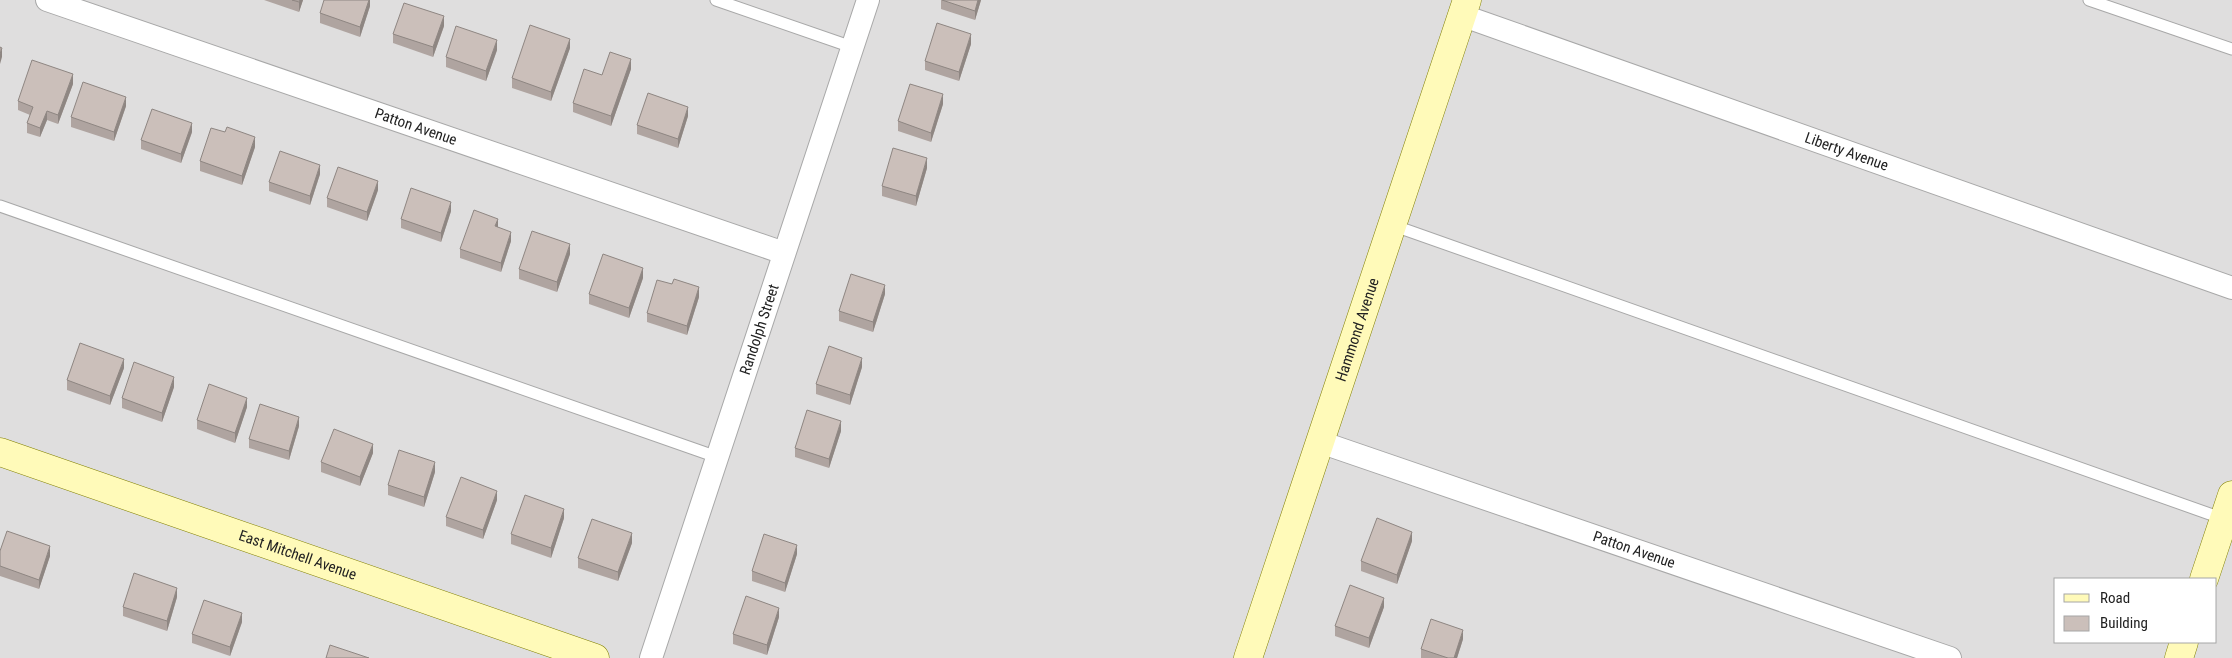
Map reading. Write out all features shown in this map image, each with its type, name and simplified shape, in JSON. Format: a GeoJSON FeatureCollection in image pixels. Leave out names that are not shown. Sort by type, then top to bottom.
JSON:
{"type":"FeatureCollection","features":[{"type":"Feature","properties":{"kind":"street","name":"Patton Avenue"},"geometry":{"type":"LineString","coordinates":[[47,0],[784,254]]}},
{"type":"Feature","properties":{"kind":"street","name":"Randolph Street"},"geometry":{"type":"LineString","coordinates":[[651,658],[868,0]]}},
{"type":"Feature","properties":{"kind":"street","name":"Hammond Avenue"},"geometry":{"type":"LineString","coordinates":[[1248,658],[1390,224],[1464,8]]}},
{"type":"Feature","properties":{"kind":"street","name":"Liberty Avenue"},"geometry":{"type":"LineString","coordinates":[[1464,8],[2232,288]]}},
{"type":"Feature","properties":{"kind":"street","name":"Patton Avenue"},"geometry":{"type":"LineString","coordinates":[[1320,442],[1950,658]]}},
{"type":"Feature","properties":{"kind":"street","name":"East Mitchell Avenue"},"geometry":{"type":"LineString","coordinates":[[0,452],[595,658]]}},
{"type":"Feature","properties":{"kind":"street"},"geometry":{"type":"LineString","coordinates":[[2204,578],[2228,507]]}},
{"type":"Feature","properties":{"kind":"street"},"geometry":{"type":"LineString","coordinates":[[2178,658],[2184,643]]}},
{"type":"Feature","properties":{"kind":"lane"},"geometry":{"type":"LineString","coordinates":[[716,0],[852,47]]}},
{"type":"Feature","properties":{"kind":"lane"},"geometry":{"type":"LineString","coordinates":[[2089,0],[2232,49]]}},
{"type":"Feature","properties":{"kind":"lane"},"geometry":{"type":"LineString","coordinates":[[0,206],[717,458]]}},
{"type":"Feature","properties":{"kind":"lane"},"geometry":{"type":"LineString","coordinates":[[1390,224],[2228,507]]}},
{"type":"Feature","properties":{"kind":"shaded area"},"geometry":{"type":"Polygon","coordinates":[[[0,0],[2232,0],[2232,658],[0,658],[0,0]]]}},
{"type":"Feature","properties":{"kind":"building"},"geometry":{"type":"Polygon","coordinates":[[[324,0],[369,0],[360,27],[320,13],[324,0]]]}},
{"type":"Feature","properties":{"kind":"building"},"geometry":{"type":"Polygon","coordinates":[[[942,0],[978,0],[975,11],[942,0]]]}},
{"type":"Feature","properties":{"kind":"building"},"geometry":{"type":"Polygon","coordinates":[[[404,3],[444,16],[433,47],[393,34],[404,3]]]}},
{"type":"Feature","properties":{"kind":"building"},"geometry":{"type":"Polygon","coordinates":[[[937,23],[971,34],[959,72],[925,61],[937,23]]]}},
{"type":"Feature","properties":{"kind":"building"},"geometry":{"type":"Polygon","coordinates":[[[530,25],[570,39],[551,92],[512,78],[530,25]]]}},
{"type":"Feature","properties":{"kind":"building"},"geometry":{"type":"Polygon","coordinates":[[[456,26],[497,40],[486,71],[446,57],[456,26]]]}},
{"type":"Feature","properties":{"kind":"building"},"geometry":{"type":"Polygon","coordinates":[[[610,52],[631,59],[611,116],[573,103],[584,69],[602,75],[610,52]]]}},
{"type":"Feature","properties":{"kind":"building"},"geometry":{"type":"Polygon","coordinates":[[[32,60],[73,74],[58,115],[47,111],[40,128],[27,123],[33,107],[18,101],[32,60]]]}},
{"type":"Feature","properties":{"kind":"building"},"geometry":{"type":"Polygon","coordinates":[[[83,82],[126,97],[114,132],[71,117],[83,82]]]}},
{"type":"Feature","properties":{"kind":"building"},"geometry":{"type":"Polygon","coordinates":[[[910,84],[943,94],[931,133],[898,121],[910,84]]]}},
{"type":"Feature","properties":{"kind":"building"},"geometry":{"type":"Polygon","coordinates":[[[648,93],[688,107],[678,139],[637,125],[648,93]]]}},
{"type":"Feature","properties":{"kind":"building"},"geometry":{"type":"Polygon","coordinates":[[[152,109],[192,123],[181,154],[141,140],[152,109]]]}},
{"type":"Feature","properties":{"kind":"building"},"geometry":{"type":"Polygon","coordinates":[[[227,127],[255,137],[242,176],[200,161],[211,128],[225,132],[227,127]]]}},
{"type":"Feature","properties":{"kind":"building"},"geometry":{"type":"Polygon","coordinates":[[[893,148],[927,158],[916,196],[882,186],[893,148]]]}},
{"type":"Feature","properties":{"kind":"building"},"geometry":{"type":"Polygon","coordinates":[[[280,151],[320,165],[310,196],[269,182],[280,151]]]}},
{"type":"Feature","properties":{"kind":"building"},"geometry":{"type":"Polygon","coordinates":[[[338,167],[378,181],[367,212],[327,198],[338,167]]]}},
{"type":"Feature","properties":{"kind":"building"},"geometry":{"type":"Polygon","coordinates":[[[411,188],[451,202],[441,233],[401,219],[411,188]]]}},
{"type":"Feature","properties":{"kind":"building"},"geometry":{"type":"Polygon","coordinates":[[[474,210],[498,219],[495,226],[511,232],[501,263],[460,249],[474,210]]]}},
{"type":"Feature","properties":{"kind":"building"},"geometry":{"type":"Polygon","coordinates":[[[532,231],[570,244],[557,282],[519,269],[532,231]]]}},
{"type":"Feature","properties":{"kind":"building"},"geometry":{"type":"Polygon","coordinates":[[[603,254],[643,268],[629,308],[589,294],[603,254]]]}},
{"type":"Feature","properties":{"kind":"building"},"geometry":{"type":"Polygon","coordinates":[[[851,274],[885,285],[873,322],[839,311],[851,274]]]}},
{"type":"Feature","properties":{"kind":"building"},"geometry":{"type":"Polygon","coordinates":[[[674,279],[699,287],[687,326],[647,313],[657,280],[672,284],[674,279]]]}},
{"type":"Feature","properties":{"kind":"building"},"geometry":{"type":"Polygon","coordinates":[[[80,343],[124,359],[110,396],[67,380],[80,343]]]}},
{"type":"Feature","properties":{"kind":"building"},"geometry":{"type":"Polygon","coordinates":[[[829,346],[862,358],[850,395],[816,384],[829,346]]]}},
{"type":"Feature","properties":{"kind":"building"},"geometry":{"type":"Polygon","coordinates":[[[134,362],[174,377],[162,413],[122,398],[134,362]]]}},
{"type":"Feature","properties":{"kind":"building"},"geometry":{"type":"Polygon","coordinates":[[[209,384],[247,398],[235,433],[197,420],[209,384]]]}},
{"type":"Feature","properties":{"kind":"building"},"geometry":{"type":"Polygon","coordinates":[[[260,404],[299,417],[289,451],[249,439],[260,404]]]}},
{"type":"Feature","properties":{"kind":"building"},"geometry":{"type":"Polygon","coordinates":[[[807,410],[841,421],[829,459],[795,448],[807,410]]]}},
{"type":"Feature","properties":{"kind":"building"},"geometry":{"type":"Polygon","coordinates":[[[334,429],[373,444],[360,477],[321,462],[334,429]]]}},
{"type":"Feature","properties":{"kind":"building"},"geometry":{"type":"Polygon","coordinates":[[[399,450],[435,462],[424,497],[388,485],[399,450]]]}},
{"type":"Feature","properties":{"kind":"building"},"geometry":{"type":"Polygon","coordinates":[[[461,477],[497,491],[483,530],[446,517],[461,477]]]}},
{"type":"Feature","properties":{"kind":"building"},"geometry":{"type":"Polygon","coordinates":[[[525,495],[564,509],[551,548],[511,534],[525,495]]]}},
{"type":"Feature","properties":{"kind":"building"},"geometry":{"type":"Polygon","coordinates":[[[1377,518],[1412,532],[1397,575],[1361,561],[1377,518]]]}},
{"type":"Feature","properties":{"kind":"building"},"geometry":{"type":"Polygon","coordinates":[[[592,519],[632,533],[618,572],[578,558],[592,519]]]}},
{"type":"Feature","properties":{"kind":"building"},"geometry":{"type":"Polygon","coordinates":[[[7,531],[50,546],[39,580],[0,566],[0,551],[7,531]]]}},
{"type":"Feature","properties":{"kind":"building"},"geometry":{"type":"Polygon","coordinates":[[[764,534],[797,545],[785,583],[752,571],[764,534]]]}},
{"type":"Feature","properties":{"kind":"building"},"geometry":{"type":"Polygon","coordinates":[[[134,573],[177,588],[167,621],[123,607],[134,573]]]}},
{"type":"Feature","properties":{"kind":"building"},"geometry":{"type":"Polygon","coordinates":[[[1350,585],[1384,598],[1369,638],[1335,626],[1350,585]]]}},
{"type":"Feature","properties":{"kind":"building"},"geometry":{"type":"Polygon","coordinates":[[[746,596],[779,608],[767,645],[733,634],[746,596]]]}},
{"type":"Feature","properties":{"kind":"building"},"geometry":{"type":"Polygon","coordinates":[[[204,600],[242,613],[230,647],[192,634],[204,600]]]}},
{"type":"Feature","properties":{"kind":"building"},"geometry":{"type":"Polygon","coordinates":[[[1431,619],[1463,630],[1454,658],[1448,658],[1421,649],[1431,619]]]}},
{"type":"Feature","properties":{"kind":"building"},"geometry":{"type":"Polygon","coordinates":[[[330,645],[369,658],[326,658],[330,645]]]}}]}
